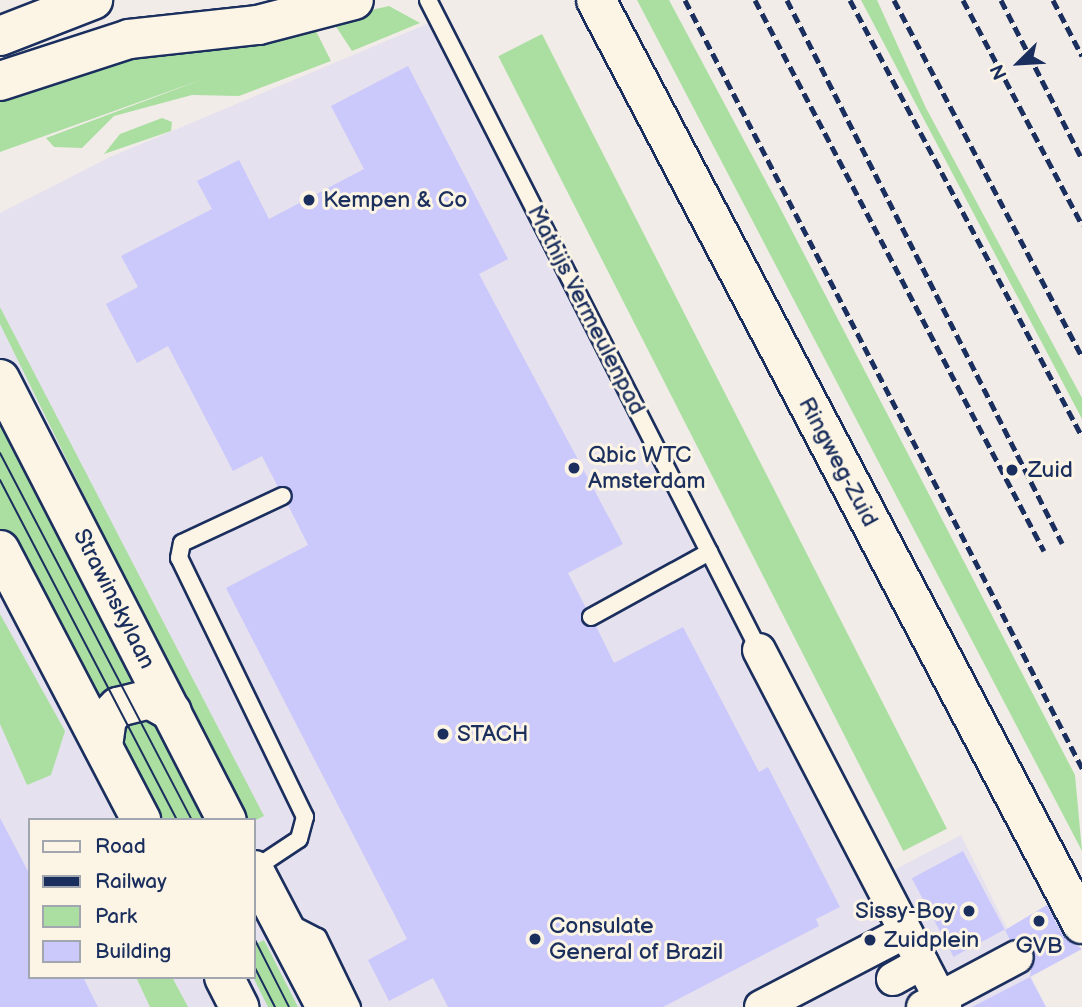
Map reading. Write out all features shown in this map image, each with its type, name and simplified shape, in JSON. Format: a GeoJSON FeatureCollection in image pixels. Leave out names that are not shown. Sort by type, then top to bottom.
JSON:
{"type":"FeatureCollection","features":[{"type":"Feature","properties":{"kind":"main road"},"geometry":{"type":"LineString","coordinates":[[0,36],[93,0]]}},
{"type":"Feature","properties":{"kind":"main road"},"geometry":{"type":"LineString","coordinates":[[0,81],[129,39],[258,26],[354,0]]}},
{"type":"Feature","properties":{"kind":"main road","name":"Ringweg-Zuid"},"geometry":{"type":"LineString","coordinates":[[599,5],[1082,923]]}},
{"type":"Feature","properties":{"kind":"main road","name":"Strawinskylaan"},"geometry":{"type":"LineString","coordinates":[[0,379],[226,818]]}},
{"type":"Feature","properties":{"kind":"main road"},"geometry":{"type":"LineString","coordinates":[[0,550],[140,818]]}},
{"type":"Feature","properties":{"kind":"main road"},"geometry":{"type":"LineString","coordinates":[[103,746],[107,719],[118,706],[149,699],[172,712]]}},
{"type":"Feature","properties":{"kind":"main road"},"geometry":{"type":"LineString","coordinates":[[256,874],[326,1007]]}},
{"type":"Feature","properties":{"kind":"main road"},"geometry":{"type":"LineString","coordinates":[[225,979],[239,1007]]}},
{"type":"Feature","properties":{"kind":"street","name":"Mathijs Vermeulenpad"},"geometry":{"type":"LineString","coordinates":[[759,650],[902,925]]}},
{"type":"Feature","properties":{"kind":"street"},"geometry":{"type":"LineString","coordinates":[[761,1007],[902,925],[922,963],[936,1004],[1017,957]]}},
{"type":"Feature","properties":{"kind":"street"},"geometry":{"type":"LineString","coordinates":[[893,979],[922,963]]}},
{"type":"Feature","properties":{"kind":"lane","name":"Mathijs Vermeulenpad"},"geometry":{"type":"LineString","coordinates":[[428,0],[759,650]]}},
{"type":"Feature","properties":{"kind":"lane"},"geometry":{"type":"LineString","coordinates":[[256,869],[299,839],[305,817],[179,558],[183,542],[283,496]]}},
{"type":"Feature","properties":{"kind":"lane"},"geometry":{"type":"LineString","coordinates":[[591,617],[709,552]]}},
{"type":"Feature","properties":{"kind":"lane"},"geometry":{"type":"LineString","coordinates":[[279,918],[318,937],[352,1007]]}},
{"type":"Feature","properties":{"kind":"shaded area"},"geometry":{"type":"Polygon","coordinates":[[[434,21],[871,882],[961,835],[1046,1007],[0,1007],[0,213],[110,157],[434,21]]]}},
{"type":"Feature","properties":{"kind":"green space"},"geometry":{"type":"Polygon","coordinates":[[[637,0],[669,0],[778,204],[1075,775],[1082,851],[637,0]]]}},
{"type":"Feature","properties":{"kind":"green space"},"geometry":{"type":"Polygon","coordinates":[[[861,0],[877,0],[926,108],[1082,398],[1082,419],[861,0]]]}},
{"type":"Feature","properties":{"kind":"green space"},"geometry":{"type":"Polygon","coordinates":[[[389,6],[420,23],[352,51],[331,19],[389,6]]]}},
{"type":"Feature","properties":{"kind":"green space"},"geometry":{"type":"Polygon","coordinates":[[[312,23],[331,61],[239,96],[192,95],[114,116],[82,148],[54,147],[46,138],[206,78],[0,152],[0,101],[133,60],[312,23]]]}},
{"type":"Feature","properties":{"kind":"green space"},"geometry":{"type":"Polygon","coordinates":[[[542,34],[947,829],[903,851],[498,56],[542,34]]]}},
{"type":"Feature","properties":{"kind":"green space"},"geometry":{"type":"Polygon","coordinates":[[[162,118],[172,122],[171,131],[104,154],[120,134],[162,118]]]}},
{"type":"Feature","properties":{"kind":"green space"},"geometry":{"type":"Polygon","coordinates":[[[0,307],[264,816],[256,820],[243,818],[0,324],[0,307]]]}},
{"type":"Feature","properties":{"kind":"green space"},"geometry":{"type":"Polygon","coordinates":[[[0,404],[217,818],[163,818],[142,779],[117,752],[0,531],[0,404]]]}},
{"type":"Feature","properties":{"kind":"green space"},"geometry":{"type":"Polygon","coordinates":[[[0,614],[65,731],[51,775],[27,785],[0,724],[0,614]]]}},
{"type":"Feature","properties":{"kind":"green space"},"geometry":{"type":"Polygon","coordinates":[[[264,940],[298,1007],[268,1007],[254,979],[256,944],[264,940]]]}},
{"type":"Feature","properties":{"kind":"green space"},"geometry":{"type":"Polygon","coordinates":[[[137,979],[173,979],[188,1007],[150,1007],[137,979]]]}},
{"type":"Feature","properties":{"kind":"building"},"geometry":{"type":"Polygon","coordinates":[[[408,66],[508,259],[479,274],[623,544],[568,573],[586,608],[582,621],[596,626],[614,663],[683,627],[759,772],[768,767],[840,907],[816,919],[819,926],[663,1007],[448,1007],[433,978],[389,1001],[368,960],[407,939],[226,588],[308,545],[288,505],[293,492],[278,487],[262,456],[233,471],[168,346],[137,363],[106,304],[138,287],[121,256],[212,209],[197,181],[239,160],[269,219],[364,169],[331,106],[408,66]]]}},
{"type":"Feature","properties":{"kind":"building"},"geometry":{"type":"Polygon","coordinates":[[[0,818],[28,871],[28,979],[84,979],[98,1007],[0,1007],[0,818]]]}},
{"type":"Feature","properties":{"kind":"building"},"geometry":{"type":"Polygon","coordinates":[[[963,851],[1005,930],[954,957],[912,878],[963,851]]]}},
{"type":"Feature","properties":{"kind":"building"},"geometry":{"type":"Polygon","coordinates":[[[1047,905],[1063,935],[1082,949],[1030,977],[1033,949],[1010,940],[1005,930],[1047,905]]]}},
{"type":"Feature","properties":{"kind":"building"},"geometry":{"type":"Polygon","coordinates":[[[1030,977],[1046,1007],[972,1007],[1030,977]]]}},
{"type":"Feature","properties":{"kind":"tram line"},"geometry":{"type":"LineString","coordinates":[[0,453],[191,818]]}},
{"type":"Feature","properties":{"kind":"tram line"},"geometry":{"type":"LineString","coordinates":[[0,480],[176,818]]}},
{"type":"Feature","properties":{"kind":"tram line"},"geometry":{"type":"LineString","coordinates":[[256,942],[289,1007]]}},
{"type":"Feature","properties":{"kind":"tram line"},"geometry":{"type":"LineString","coordinates":[[256,970],[275,1007]]}},
{"type":"Feature","properties":{"kind":"railway"},"geometry":{"type":"LineString","coordinates":[[685,0],[1082,768]]}},
{"type":"Feature","properties":{"kind":"railway"},"geometry":{"type":"LineString","coordinates":[[755,0],[1044,551]]}},
{"type":"Feature","properties":{"kind":"railway"},"geometry":{"type":"LineString","coordinates":[[787,0],[1062,543]]}},
{"type":"Feature","properties":{"kind":"railway"},"geometry":{"type":"LineString","coordinates":[[850,0],[1082,437]]}},
{"type":"Feature","properties":{"kind":"railway"},"geometry":{"type":"LineString","coordinates":[[894,0],[1082,356]]}},
{"type":"Feature","properties":{"kind":"railway"},"geometry":{"type":"LineString","coordinates":[[963,0],[1082,225]]}},
{"type":"Feature","properties":{"kind":"railway"},"geometry":{"type":"LineString","coordinates":[[1001,0],[1082,159]]}},
{"type":"Feature","properties":{"kind":"railway"},"geometry":{"type":"LineString","coordinates":[[1053,0],[1082,56]]}},
{"type":"Feature","properties":{"kind":"place","name":"Kempen & Co"},"geometry":{"type":"Point","coordinates":[309,200]}},
{"type":"Feature","properties":{"kind":"place","name":"Qbic WTC Amsterdam"},"geometry":{"type":"Point","coordinates":[574,468]}},
{"type":"Feature","properties":{"kind":"place","name":"Zuid"},"geometry":{"type":"Point","coordinates":[1012,470]}},
{"type":"Feature","properties":{"kind":"place","name":"STACH"},"geometry":{"type":"Point","coordinates":[443,734]}},
{"type":"Feature","properties":{"kind":"place","name":"Sissy-Boy"},"geometry":{"type":"Point","coordinates":[969,911]}},
{"type":"Feature","properties":{"kind":"place","name":"GVB"},"geometry":{"type":"Point","coordinates":[1039,921]}},
{"type":"Feature","properties":{"kind":"place","name":"Consulate General of Brazil"},"geometry":{"type":"Point","coordinates":[535,939]}},
{"type":"Feature","properties":{"kind":"place","name":"Zuidplein"},"geometry":{"type":"Point","coordinates":[870,940]}}]}
